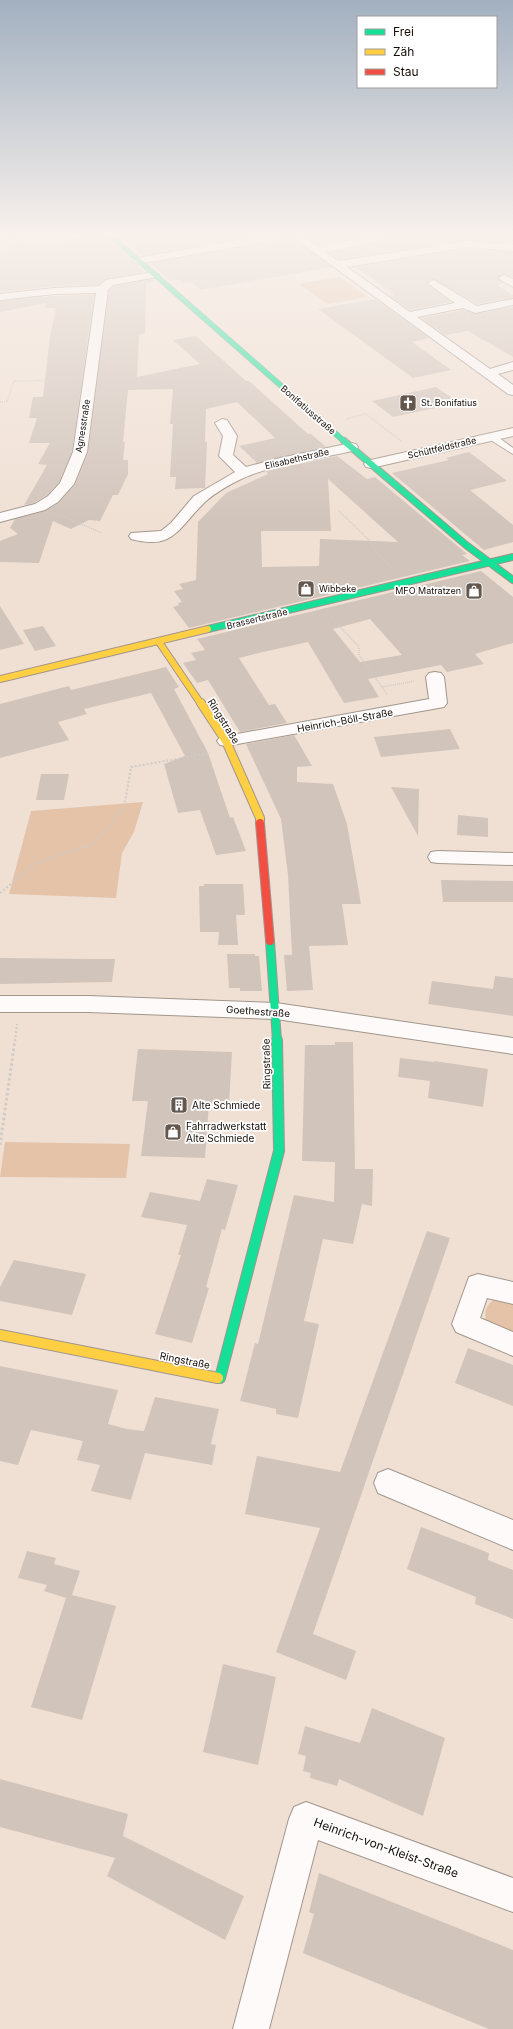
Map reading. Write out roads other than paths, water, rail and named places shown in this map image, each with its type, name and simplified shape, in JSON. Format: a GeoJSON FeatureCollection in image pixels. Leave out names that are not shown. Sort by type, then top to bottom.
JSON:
{"type":"FeatureCollection","features":[{"type":"Feature","properties":{"kind":"street","name":"Agnesstraße"},"geometry":{"type":"LineString","coordinates":[[0,518],[40,507],[53,499],[67,484],[80,452],[96,332]]}},
{"type":"Feature","properties":{"kind":"street","name":"Bonifatiusstraße"},"geometry":{"type":"LineString","coordinates":[[218,332],[466,545],[513,580]]}},
{"type":"Feature","properties":{"kind":"street"},"geometry":{"type":"LineString","coordinates":[[433,332],[513,391]]}},
{"type":"Feature","properties":{"kind":"street"},"geometry":{"type":"LineString","coordinates":[[489,373],[513,366]]}},
{"type":"Feature","properties":{"kind":"street"},"geometry":{"type":"LineString","coordinates":[[222,423],[230,436],[226,456],[244,473]]}},
{"type":"Feature","properties":{"kind":"street","name":"Schüttfeldstraße"},"geometry":{"type":"LineString","coordinates":[[371,464],[513,432]]}},
{"type":"Feature","properties":{"kind":"street","name":"Elisabethstraße"},"geometry":{"type":"LineString","coordinates":[[136,536],[160,536],[167,534],[176,527],[198,501],[219,485],[244,473],[272,464],[351,447]]}},
{"type":"Feature","properties":{"kind":"street","name":"Brassertstraße"},"geometry":{"type":"LineString","coordinates":[[0,679],[513,557]]}},
{"type":"Feature","properties":{"kind":"street","name":"Ringstraße"},"geometry":{"type":"LineString","coordinates":[[0,1335],[220,1378],[279,1150],[276,1010],[260,818],[228,745],[159,642]]}},
{"type":"Feature","properties":{"kind":"street","name":"Heinrich-Böll-Straße"},"geometry":{"type":"LineString","coordinates":[[228,745],[400,710],[438,704],[434,677]]}},
{"type":"Feature","properties":{"kind":"street"},"geometry":{"type":"LineString","coordinates":[[438,857],[513,859]]}},
{"type":"Feature","properties":{"kind":"street","name":"Goethestraße"},"geometry":{"type":"LineString","coordinates":[[10,1004],[88,1004],[276,1010],[513,1046]]}},
{"type":"Feature","properties":{"kind":"street"},"geometry":{"type":"LineString","coordinates":[[513,1293],[478,1285],[465,1324],[513,1344]]}},
{"type":"Feature","properties":{"kind":"street"},"geometry":{"type":"LineString","coordinates":[[388,1484],[513,1535]]}},
{"type":"Feature","properties":{"kind":"street","name":"Heinrich-von-Kleist-Straße"},"geometry":{"type":"LineString","coordinates":[[251,2029],[306,1818],[513,1895]]}},
{"type":"Feature","properties":{"kind":"lane"},"geometry":{"type":"LineString","coordinates":[[492,437],[513,452]]}},
{"type":"Feature","properties":{"kind":"place","name":"St. Bonifatius"},"geometry":{"type":"Point","coordinates":[408,403]}},
{"type":"Feature","properties":{"kind":"place","name":"Wibbeke"},"geometry":{"type":"Point","coordinates":[306,589]}},
{"type":"Feature","properties":{"kind":"place","name":"MFO Matratzen"},"geometry":{"type":"Point","coordinates":[474,591]}},
{"type":"Feature","properties":{"kind":"place","name":"Alte Schmiede"},"geometry":{"type":"Point","coordinates":[179,1105]}},
{"type":"Feature","properties":{"kind":"place","name":"Fahrradwerkstatt Alte Schmiede"},"geometry":{"type":"Point","coordinates":[173,1132]}}]}
